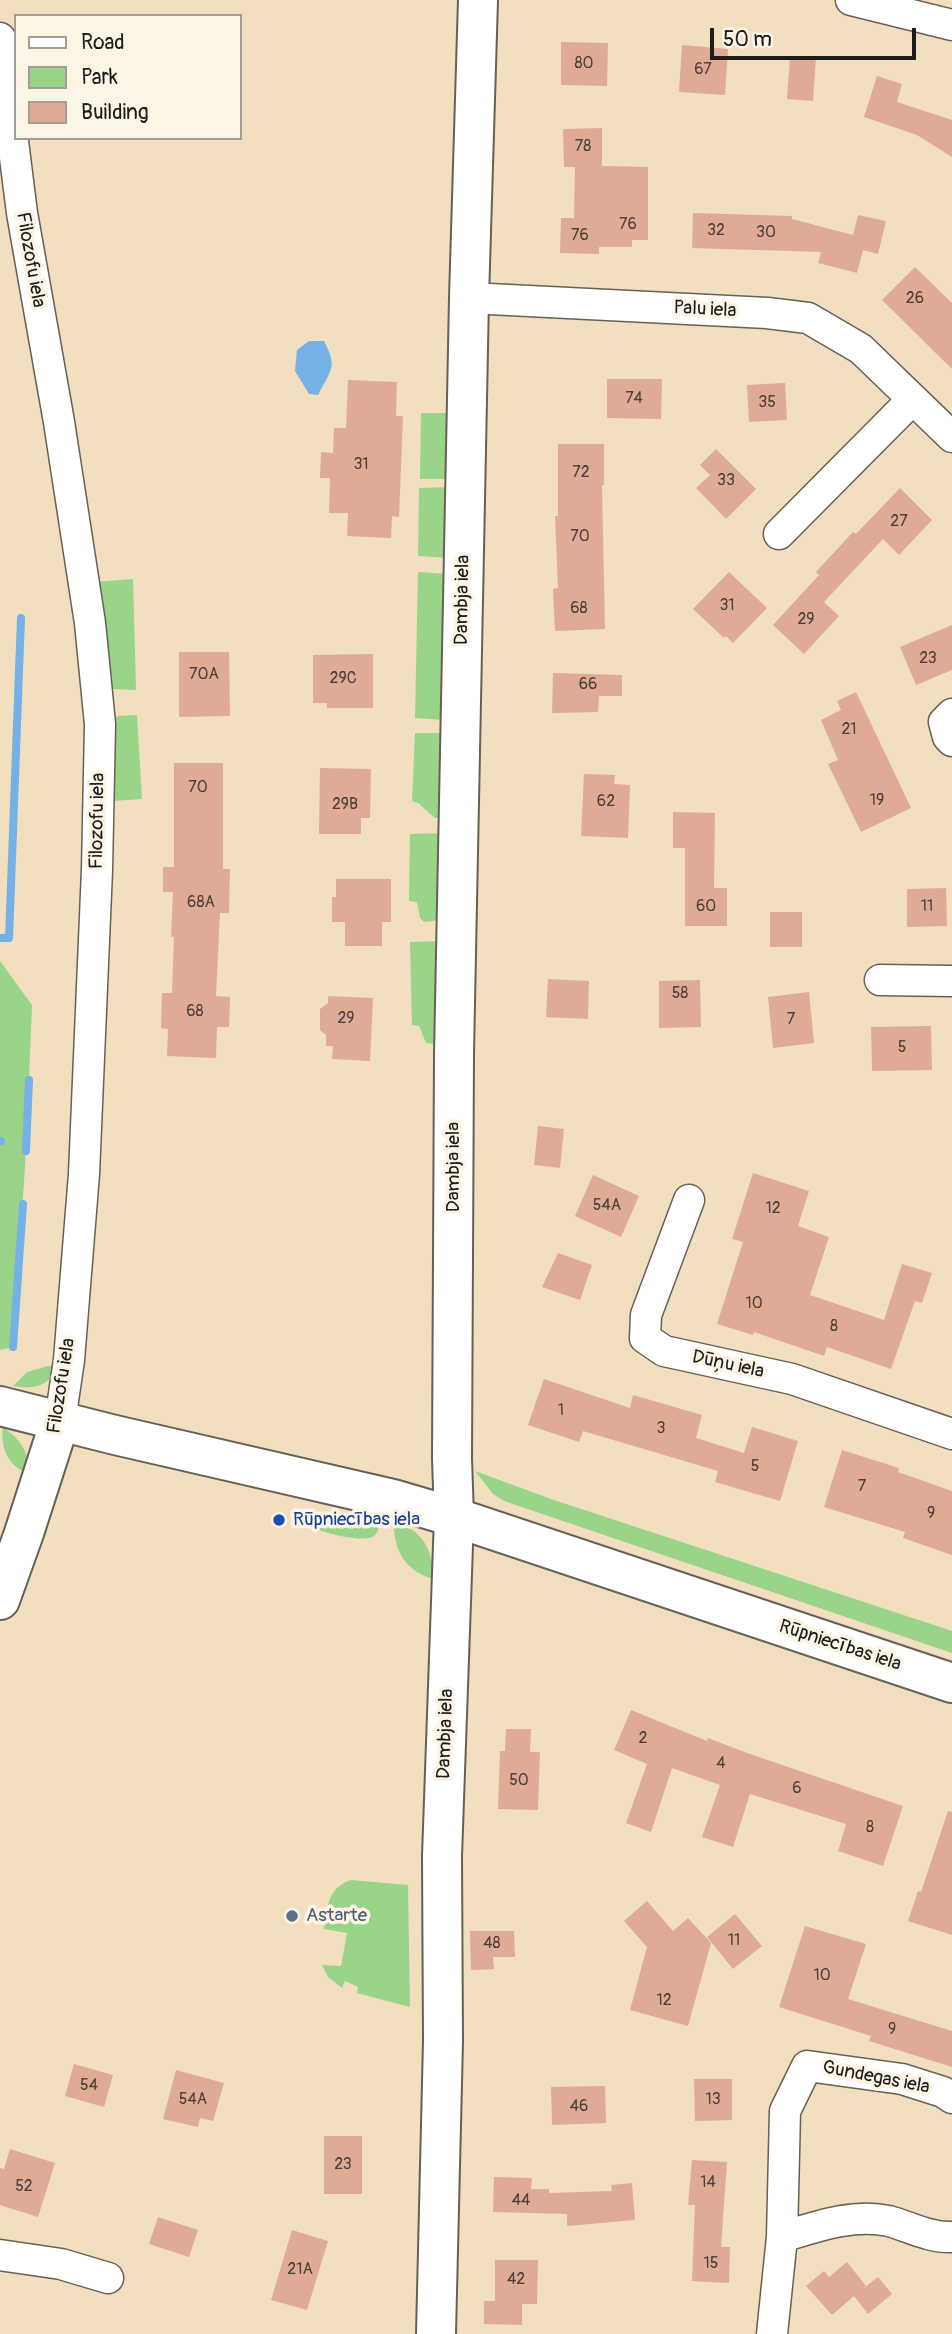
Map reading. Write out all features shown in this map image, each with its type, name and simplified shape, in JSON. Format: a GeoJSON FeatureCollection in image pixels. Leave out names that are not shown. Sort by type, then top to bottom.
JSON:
{"type":"FeatureCollection","features":[{"type":"Feature","properties":{"kind":"street","name":"Dambja iela"},"geometry":{"type":"LineString","coordinates":[[436,2334],[443,2041],[442,1856],[454,1517],[454,1068],[469,298],[478,0]]}},
{"type":"Feature","properties":{"kind":"street"},"geometry":{"type":"LineString","coordinates":[[851,0],[952,25]]}},
{"type":"Feature","properties":{"kind":"street","name":"Filozofu iela"},"geometry":{"type":"LineString","coordinates":[[0,38],[22,213],[59,422],[90,623],[100,724],[97,870],[83,1174],[69,1360],[61,1421],[12,1529],[0,1600]]}},
{"type":"Feature","properties":{"kind":"street","name":"Palu iela"},"geometry":{"type":"LineString","coordinates":[[469,298],[767,313],[808,318],[861,349],[952,437]]}},
{"type":"Feature","properties":{"kind":"street"},"geometry":{"type":"LineString","coordinates":[[779,534],[912,400]]}},
{"type":"Feature","properties":{"kind":"street"},"geometry":{"type":"LineString","coordinates":[[952,715],[944,722],[948,737],[952,741]]}},
{"type":"Feature","properties":{"kind":"street"},"geometry":{"type":"LineString","coordinates":[[880,980],[952,981]]}},
{"type":"Feature","properties":{"kind":"street","name":"Dūņu iela"},"geometry":{"type":"LineString","coordinates":[[689,1200],[646,1315],[645,1338],[664,1351],[792,1379],[952,1434]]}},
{"type":"Feature","properties":{"kind":"street","name":"Rūpniecības iela"},"geometry":{"type":"LineString","coordinates":[[0,1406],[393,1499],[952,1683]]}},
{"type":"Feature","properties":{"kind":"street","name":"Gundegas iela"},"geometry":{"type":"LineString","coordinates":[[772,2334],[782,2237],[785,2111],[807,2066],[902,2079],[943,2092],[952,2098]]}},
{"type":"Feature","properties":{"kind":"street"},"geometry":{"type":"LineString","coordinates":[[782,2237],[825,2223],[885,2220],[941,2237],[952,2237]]}},
{"type":"Feature","properties":{"kind":"street"},"geometry":{"type":"LineString","coordinates":[[0,2255],[61,2264],[108,2278]]}},
{"type":"Feature","properties":{"kind":"green space"},"geometry":{"type":"Polygon","coordinates":[[[421,413],[453,413],[451,479],[420,479],[421,413]]]}},
{"type":"Feature","properties":{"kind":"green space"},"geometry":{"type":"Polygon","coordinates":[[[453,487],[448,558],[418,556],[419,488],[453,487]]]}},
{"type":"Feature","properties":{"kind":"green space"},"geometry":{"type":"Polygon","coordinates":[[[418,572],[449,574],[443,720],[415,718],[418,572]]]}},
{"type":"Feature","properties":{"kind":"green space"},"geometry":{"type":"Polygon","coordinates":[[[133,579],[136,690],[113,689],[95,582],[133,579]]]}},
{"type":"Feature","properties":{"kind":"green space"},"geometry":{"type":"Polygon","coordinates":[[[137,715],[142,799],[112,801],[111,721],[118,716],[137,715]]]}},
{"type":"Feature","properties":{"kind":"green space"},"geometry":{"type":"Polygon","coordinates":[[[415,733],[445,733],[449,817],[435,818],[412,801],[415,733]]]}},
{"type":"Feature","properties":{"kind":"green space"},"geometry":{"type":"Polygon","coordinates":[[[445,833],[441,920],[424,922],[420,918],[417,902],[409,901],[410,834],[445,833]]]}},
{"type":"Feature","properties":{"kind":"green space"},"geometry":{"type":"Polygon","coordinates":[[[442,941],[447,1045],[426,1043],[419,1026],[412,1025],[410,942],[442,941]]]}},
{"type":"Feature","properties":{"kind":"green space"},"geometry":{"type":"Polygon","coordinates":[[[0,961],[32,1005],[26,1151],[13,1347],[0,1350],[0,961]]]}},
{"type":"Feature","properties":{"kind":"green space"},"geometry":{"type":"Polygon","coordinates":[[[48,1366],[56,1367],[49,1379],[39,1386],[13,1386],[27,1372],[48,1366]]]}},
{"type":"Feature","properties":{"kind":"green space"},"geometry":{"type":"Polygon","coordinates":[[[3,1428],[15,1436],[23,1447],[29,1474],[16,1467],[7,1456],[3,1443],[3,1428]]]}},
{"type":"Feature","properties":{"kind":"green space"},"geometry":{"type":"Polygon","coordinates":[[[475,1471],[551,1499],[952,1631],[952,1653],[504,1501],[493,1494],[475,1471]]]}},
{"type":"Feature","properties":{"kind":"green space"},"geometry":{"type":"Polygon","coordinates":[[[291,1513],[316,1519],[363,1516],[379,1520],[379,1527],[374,1536],[346,1537],[298,1522],[292,1518],[291,1513]]]}},
{"type":"Feature","properties":{"kind":"green space"},"geometry":{"type":"Polygon","coordinates":[[[394,1522],[412,1530],[424,1543],[429,1551],[434,1579],[416,1571],[403,1558],[396,1542],[394,1522]]]}},
{"type":"Feature","properties":{"kind":"green space"},"geometry":{"type":"Polygon","coordinates":[[[351,1880],[408,1885],[410,2007],[357,1993],[358,1987],[345,1981],[342,1988],[328,1977],[322,1965],[341,1966],[347,1933],[324,1929],[333,1893],[343,1883],[351,1880]]]}},
{"type":"Feature","properties":{"kind":"water"},"geometry":{"type":"Polygon","coordinates":[[[309,341],[324,341],[332,363],[318,395],[309,394],[295,371],[297,350],[309,341]]]}},
{"type":"Feature","properties":{"kind":"building"},"geometry":{"type":"Polygon","coordinates":[[[561,42],[608,43],[607,86],[561,85],[561,42]]]}},
{"type":"Feature","properties":{"kind":"building"},"geometry":{"type":"Polygon","coordinates":[[[682,45],[728,49],[725,95],[679,92],[682,45]]]}},
{"type":"Feature","properties":{"kind":"building"},"geometry":{"type":"Polygon","coordinates":[[[790,57],[816,58],[813,101],[787,99],[790,57]]]}},
{"type":"Feature","properties":{"kind":"building"},"geometry":{"type":"Polygon","coordinates":[[[877,76],[902,84],[897,102],[952,120],[952,157],[917,135],[864,117],[877,76]]]}},
{"type":"Feature","properties":{"kind":"building"},"geometry":{"type":"Polygon","coordinates":[[[602,128],[602,166],[648,167],[648,240],[632,240],[632,247],[599,247],[599,254],[560,253],[561,218],[574,218],[575,167],[564,167],[563,129],[602,128]]]}},
{"type":"Feature","properties":{"kind":"building"},"geometry":{"type":"Polygon","coordinates":[[[693,213],[792,216],[792,219],[853,235],[858,215],[886,221],[878,254],[863,250],[857,273],[818,263],[821,252],[692,248],[693,213]]]}},
{"type":"Feature","properties":{"kind":"building"},"geometry":{"type":"Polygon","coordinates":[[[915,267],[952,303],[952,369],[882,300],[915,267]]]}},
{"type":"Feature","properties":{"kind":"building"},"geometry":{"type":"Polygon","coordinates":[[[607,379],[662,379],[661,419],[607,418],[607,379]]]}},
{"type":"Feature","properties":{"kind":"building"},"geometry":{"type":"Polygon","coordinates":[[[348,380],[397,382],[396,416],[403,416],[399,517],[392,516],[391,538],[347,536],[348,513],[329,513],[330,478],[320,478],[321,452],[333,453],[334,428],[346,428],[348,380]]]}},
{"type":"Feature","properties":{"kind":"building"},"geometry":{"type":"Polygon","coordinates":[[[785,383],[787,420],[749,422],[747,385],[785,383]]]}},
{"type":"Feature","properties":{"kind":"building"},"geometry":{"type":"Polygon","coordinates":[[[558,444],[604,444],[602,485],[605,629],[555,631],[553,589],[558,588],[555,516],[558,516],[558,444]]]}},
{"type":"Feature","properties":{"kind":"building"},"geometry":{"type":"Polygon","coordinates":[[[716,449],[756,489],[726,519],[696,488],[710,475],[700,465],[716,449]]]}},
{"type":"Feature","properties":{"kind":"building"},"geometry":{"type":"Polygon","coordinates":[[[900,488],[932,520],[899,555],[883,539],[824,602],[839,616],[804,654],[773,625],[819,575],[816,572],[853,532],[856,534],[900,488]]]}},
{"type":"Feature","properties":{"kind":"building"},"geometry":{"type":"Polygon","coordinates":[[[729,572],[767,608],[733,643],[693,609],[729,572]]]}},
{"type":"Feature","properties":{"kind":"building"},"geometry":{"type":"Polygon","coordinates":[[[952,625],[952,670],[916,685],[900,647],[952,625]]]}},
{"type":"Feature","properties":{"kind":"building"},"geometry":{"type":"Polygon","coordinates":[[[179,652],[229,652],[230,716],[179,717],[179,652]]]}},
{"type":"Feature","properties":{"kind":"building"},"geometry":{"type":"Polygon","coordinates":[[[373,654],[373,708],[327,708],[327,703],[313,703],[313,655],[373,654]]]}},
{"type":"Feature","properties":{"kind":"building"},"geometry":{"type":"Polygon","coordinates":[[[553,673],[622,675],[622,696],[599,696],[598,712],[552,713],[553,673]]]}},
{"type":"Feature","properties":{"kind":"building"},"geometry":{"type":"Polygon","coordinates":[[[856,692],[911,808],[861,832],[828,764],[838,760],[821,720],[841,710],[837,701],[856,692]]]}},
{"type":"Feature","properties":{"kind":"building"},"geometry":{"type":"Polygon","coordinates":[[[174,763],[223,763],[223,869],[230,869],[229,913],[220,913],[216,996],[230,997],[229,1027],[217,1027],[216,1058],[167,1056],[168,1029],[161,1028],[162,993],[172,993],[173,892],[163,892],[163,867],[174,867],[174,763]]]}},
{"type":"Feature","properties":{"kind":"building"},"geometry":{"type":"Polygon","coordinates":[[[320,768],[371,769],[370,818],[361,818],[361,834],[319,834],[320,768]]]}},
{"type":"Feature","properties":{"kind":"building"},"geometry":{"type":"Polygon","coordinates":[[[584,774],[615,775],[614,784],[630,785],[628,838],[581,836],[584,774]]]}},
{"type":"Feature","properties":{"kind":"building"},"geometry":{"type":"Polygon","coordinates":[[[673,812],[715,813],[714,888],[727,888],[727,926],[685,926],[685,848],[673,848],[673,812]]]}},
{"type":"Feature","properties":{"kind":"building"},"geometry":{"type":"Polygon","coordinates":[[[336,879],[391,879],[391,922],[382,922],[382,946],[345,946],[345,922],[332,922],[332,897],[336,897],[336,879]]]}},
{"type":"Feature","properties":{"kind":"building"},"geometry":{"type":"Polygon","coordinates":[[[946,888],[947,926],[907,927],[907,889],[946,888]]]}},
{"type":"Feature","properties":{"kind":"building"},"geometry":{"type":"Polygon","coordinates":[[[770,912],[802,912],[802,947],[770,947],[770,912]]]}},
{"type":"Feature","properties":{"kind":"building"},"geometry":{"type":"Polygon","coordinates":[[[548,979],[589,981],[588,1019],[546,1017],[548,979]]]}},
{"type":"Feature","properties":{"kind":"building"},"geometry":{"type":"Polygon","coordinates":[[[700,980],[701,1027],[659,1028],[659,981],[700,980]]]}},
{"type":"Feature","properties":{"kind":"building"},"geometry":{"type":"Polygon","coordinates":[[[809,992],[814,1043],[773,1048],[768,997],[809,992]]]}},
{"type":"Feature","properties":{"kind":"building"},"geometry":{"type":"Polygon","coordinates":[[[328,996],[373,998],[370,1061],[332,1059],[333,1046],[326,1046],[326,1035],[320,1030],[320,1009],[328,1003],[328,996]]]}},
{"type":"Feature","properties":{"kind":"building"},"geometry":{"type":"Polygon","coordinates":[[[931,1026],[932,1070],[872,1071],[871,1027],[931,1026]]]}},
{"type":"Feature","properties":{"kind":"building"},"geometry":{"type":"Polygon","coordinates":[[[538,1126],[564,1129],[560,1168],[534,1165],[538,1126]]]}},
{"type":"Feature","properties":{"kind":"building"},"geometry":{"type":"Polygon","coordinates":[[[753,1173],[809,1191],[798,1226],[829,1237],[810,1295],[884,1320],[902,1264],[932,1273],[922,1303],[915,1301],[891,1369],[827,1347],[824,1356],[754,1332],[753,1335],[717,1324],[743,1242],[732,1239],[753,1173]]]}},
{"type":"Feature","properties":{"kind":"building"},"geometry":{"type":"Polygon","coordinates":[[[593,1175],[639,1196],[621,1237],[575,1216],[593,1175]]]}},
{"type":"Feature","properties":{"kind":"building"},"geometry":{"type":"Polygon","coordinates":[[[558,1253],[592,1265],[580,1300],[542,1287],[558,1253]]]}},
{"type":"Feature","properties":{"kind":"building"},"geometry":{"type":"Polygon","coordinates":[[[544,1379],[630,1408],[633,1395],[702,1415],[696,1438],[744,1453],[752,1427],[798,1441],[780,1501],[715,1482],[718,1471],[583,1431],[579,1442],[528,1425],[544,1379]]]}},
{"type":"Feature","properties":{"kind":"building"},"geometry":{"type":"Polygon","coordinates":[[[842,1450],[899,1468],[898,1472],[952,1491],[952,1555],[903,1538],[905,1532],[824,1507],[842,1450]]]}},
{"type":"Feature","properties":{"kind":"building"},"geometry":{"type":"Polygon","coordinates":[[[631,1710],[707,1741],[708,1738],[903,1806],[883,1866],[838,1851],[846,1824],[750,1794],[733,1847],[702,1837],[720,1785],[672,1768],[651,1832],[626,1823],[647,1764],[614,1750],[631,1710]]]}},
{"type":"Feature","properties":{"kind":"building"},"geometry":{"type":"Polygon","coordinates":[[[506,1729],[531,1729],[530,1752],[540,1752],[538,1810],[498,1809],[500,1751],[505,1751],[506,1729]]]}},
{"type":"Feature","properties":{"kind":"building"},"geometry":{"type":"Polygon","coordinates":[[[948,1811],[952,1812],[952,1935],[908,1921],[918,1891],[921,1892],[948,1811]]]}},
{"type":"Feature","properties":{"kind":"building"},"geometry":{"type":"Polygon","coordinates":[[[647,1901],[673,1931],[688,1918],[711,1943],[688,2026],[630,2010],[647,1947],[624,1921],[647,1901]]]}},
{"type":"Feature","properties":{"kind":"building"},"geometry":{"type":"Polygon","coordinates":[[[735,1914],[762,1946],[733,1969],[707,1937],[735,1914]]]}},
{"type":"Feature","properties":{"kind":"building"},"geometry":{"type":"Polygon","coordinates":[[[805,1926],[866,1944],[848,1999],[952,2031],[952,2067],[869,2041],[871,2036],[779,2007],[805,1926]]]}},
{"type":"Feature","properties":{"kind":"building"},"geometry":{"type":"Polygon","coordinates":[[[470,1931],[514,1931],[515,1957],[493,1957],[494,1969],[471,1970],[470,1931]]]}},
{"type":"Feature","properties":{"kind":"building"},"geometry":{"type":"Polygon","coordinates":[[[74,2064],[113,2075],[104,2107],[65,2096],[74,2064]]]}},
{"type":"Feature","properties":{"kind":"building"},"geometry":{"type":"Polygon","coordinates":[[[176,2070],[224,2083],[213,2121],[200,2118],[198,2127],[163,2119],[176,2070]]]}},
{"type":"Feature","properties":{"kind":"building"},"geometry":{"type":"Polygon","coordinates":[[[694,2079],[732,2079],[732,2120],[695,2121],[694,2079]]]}},
{"type":"Feature","properties":{"kind":"building"},"geometry":{"type":"Polygon","coordinates":[[[605,2086],[606,2123],[552,2125],[551,2087],[605,2086]]]}},
{"type":"Feature","properties":{"kind":"building"},"geometry":{"type":"Polygon","coordinates":[[[324,2136],[362,2136],[362,2194],[324,2194],[324,2136]]]}},
{"type":"Feature","properties":{"kind":"building"},"geometry":{"type":"Polygon","coordinates":[[[10,2149],[55,2163],[38,2217],[0,2205],[0,2168],[4,2169],[10,2149]]]}},
{"type":"Feature","properties":{"kind":"building"},"geometry":{"type":"Polygon","coordinates":[[[692,2160],[727,2162],[721,2247],[730,2247],[729,2283],[692,2281],[695,2205],[688,2205],[692,2160]]]}},
{"type":"Feature","properties":{"kind":"building"},"geometry":{"type":"Polygon","coordinates":[[[494,2177],[532,2178],[531,2189],[549,2189],[549,2193],[612,2191],[611,2185],[632,2183],[635,2220],[567,2226],[567,2214],[493,2212],[494,2177]]]}},
{"type":"Feature","properties":{"kind":"building"},"geometry":{"type":"Polygon","coordinates":[[[158,2217],[198,2230],[189,2257],[149,2244],[158,2217]]]}},
{"type":"Feature","properties":{"kind":"building"},"geometry":{"type":"Polygon","coordinates":[[[292,2230],[328,2241],[307,2310],[271,2300],[292,2230]]]}},
{"type":"Feature","properties":{"kind":"building"},"geometry":{"type":"Polygon","coordinates":[[[495,2260],[538,2260],[537,2304],[522,2304],[522,2325],[484,2324],[484,2301],[495,2301],[495,2260]]]}},
{"type":"Feature","properties":{"kind":"building"},"geometry":{"type":"Polygon","coordinates":[[[847,2262],[866,2286],[859,2292],[878,2277],[892,2294],[868,2314],[854,2296],[832,2315],[806,2286],[824,2271],[829,2277],[847,2262]]]}},
{"type":"Feature","properties":{"kind":"waterway"},"geometry":{"type":"LineString","coordinates":[[0,938],[9,938],[21,618]]}},
{"type":"Feature","properties":{"kind":"waterway"},"geometry":{"type":"LineString","coordinates":[[26,1151],[29,1080]]}},
{"type":"Feature","properties":{"kind":"waterway"},"geometry":{"type":"LineString","coordinates":[[13,1347],[23,1204]]}},
{"type":"Feature","properties":{"kind":"place","name":"Rūpniecības iela"},"geometry":{"type":"Point","coordinates":[279,1520]}},
{"type":"Feature","properties":{"kind":"place","name":"Astarte"},"geometry":{"type":"Point","coordinates":[292,1916]}}]}
